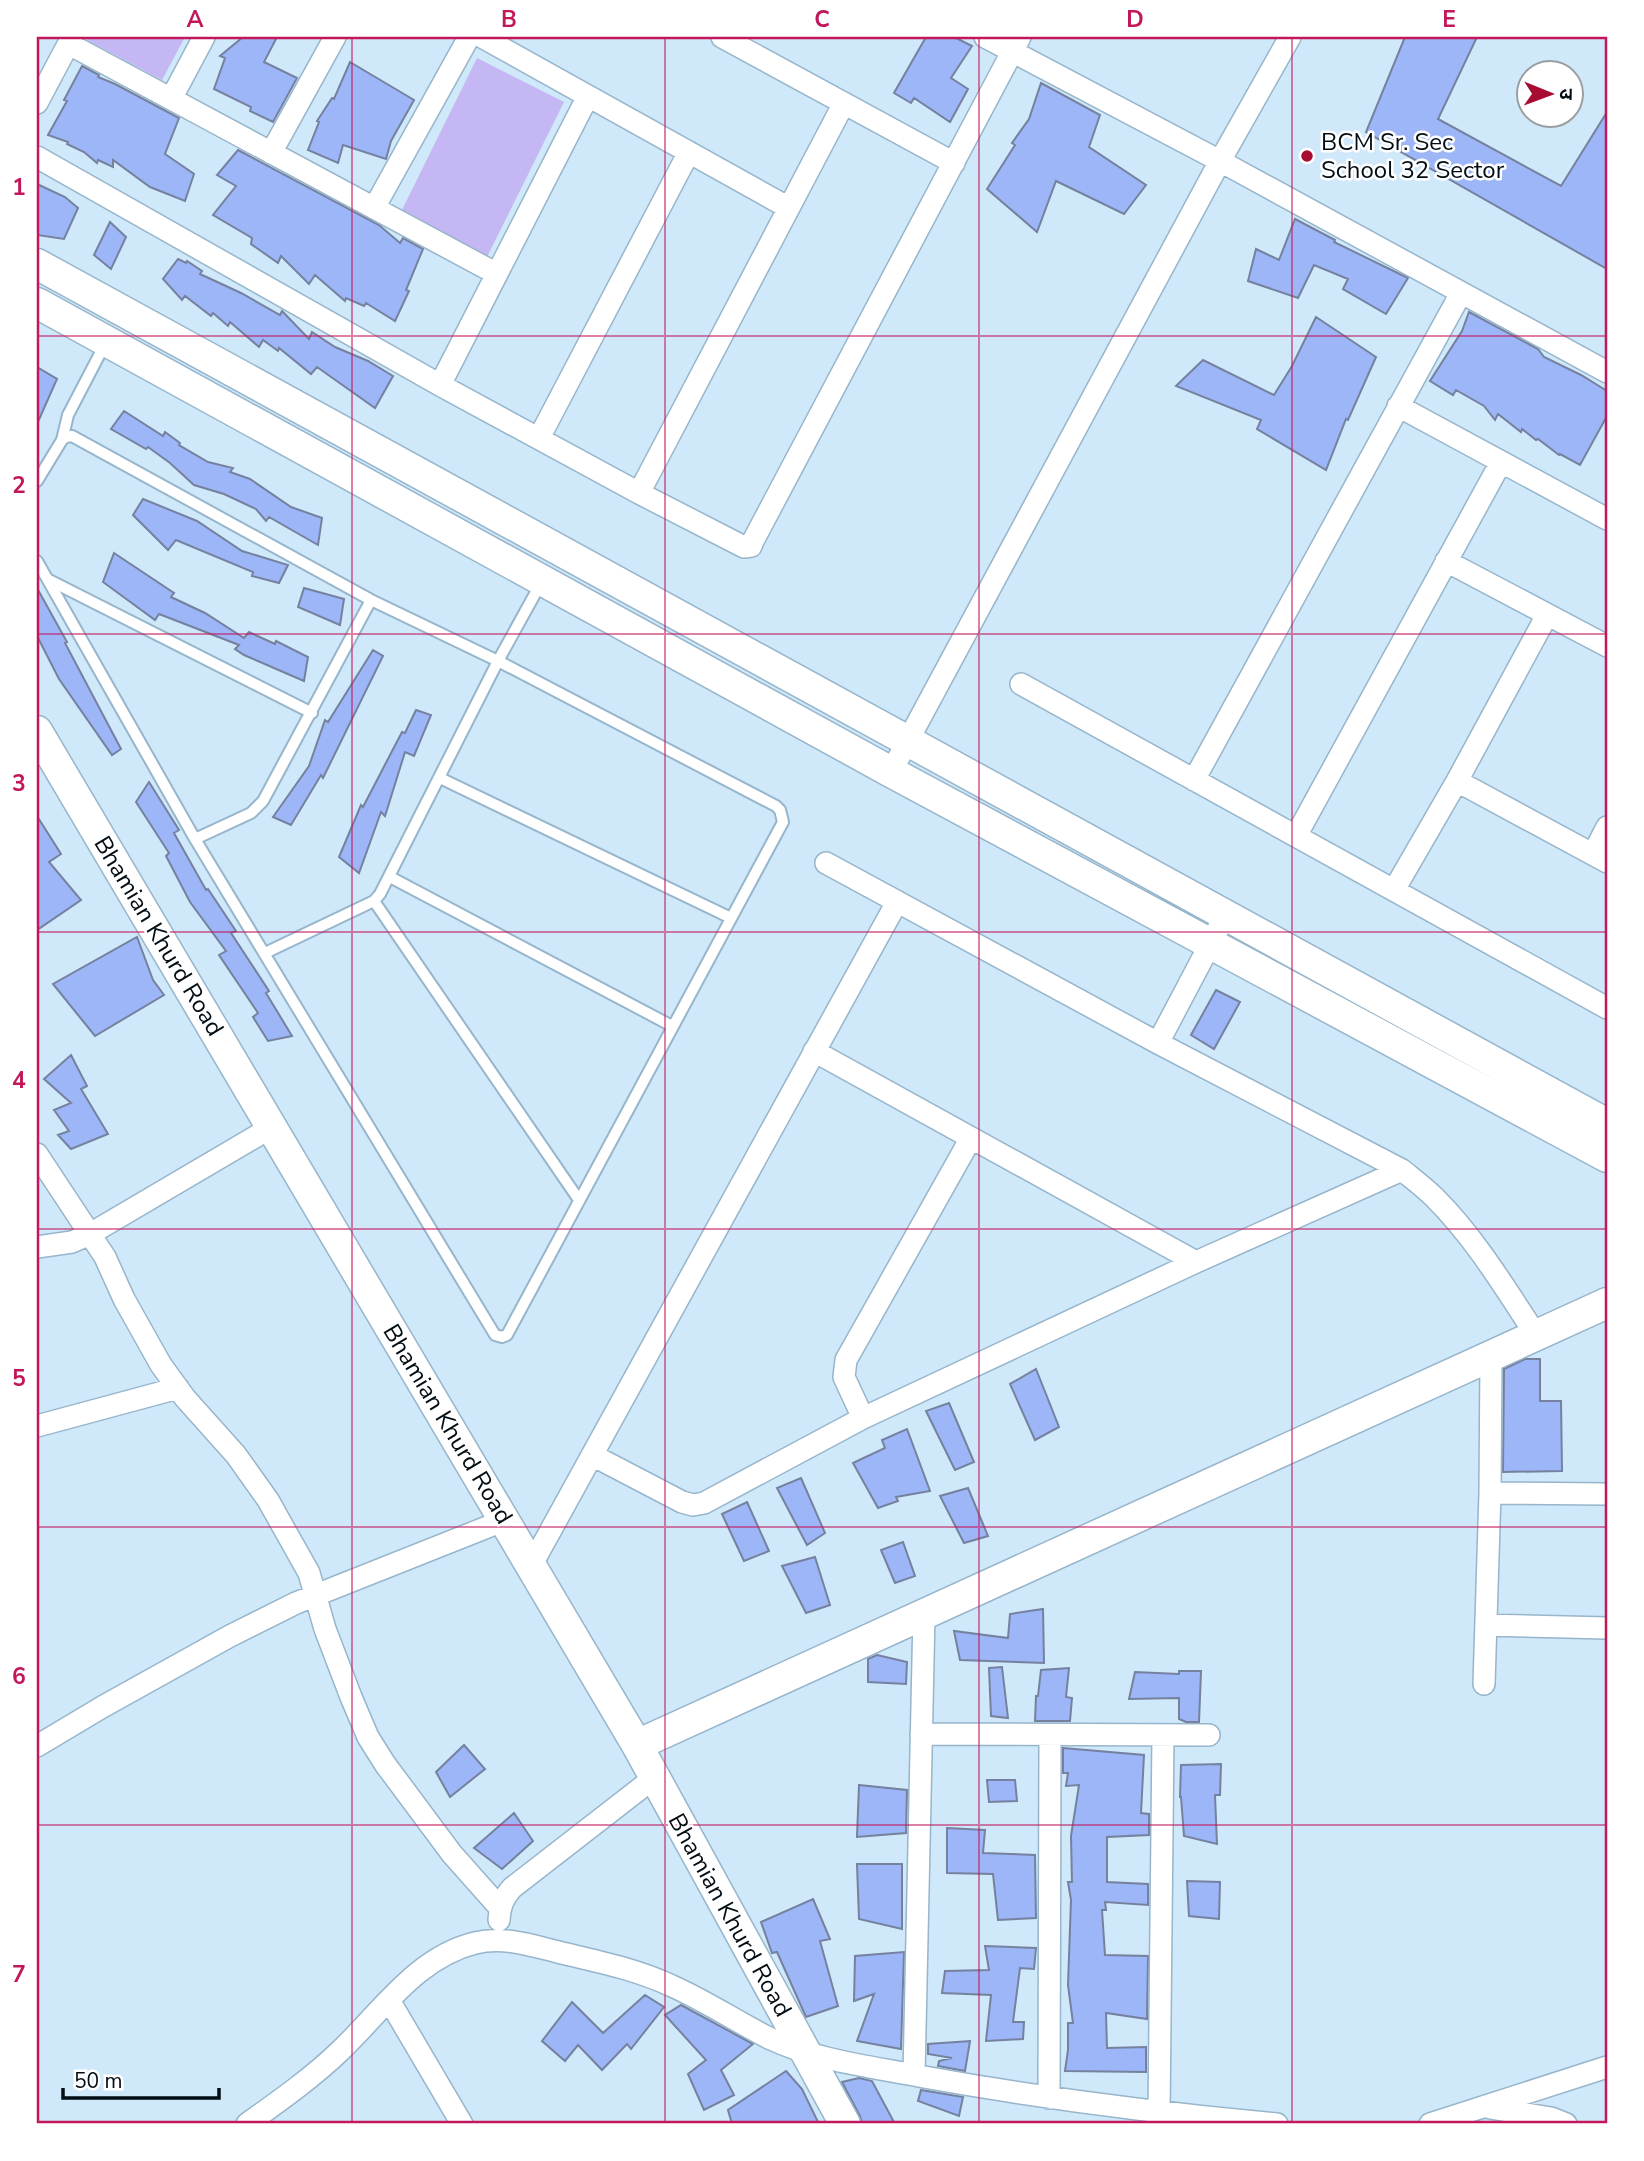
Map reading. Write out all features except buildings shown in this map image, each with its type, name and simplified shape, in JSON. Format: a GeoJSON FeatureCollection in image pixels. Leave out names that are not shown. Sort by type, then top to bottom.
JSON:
{"type":"FeatureCollection","features":[{"type":"Feature","properties":{"kind":"street"},"geometry":{"type":"LineString","coordinates":[[171,99],[204,37]]}},
{"type":"Feature","properties":{"kind":"street"},"geometry":{"type":"LineString","coordinates":[[271,153],[335,37]]}},
{"type":"Feature","properties":{"kind":"street"},"geometry":{"type":"LineString","coordinates":[[374,208],[469,37]]}},
{"type":"Feature","properties":{"kind":"street"},"geometry":{"type":"LineString","coordinates":[[482,37],[789,208]]}},
{"type":"Feature","properties":{"kind":"street"},"geometry":{"type":"LineString","coordinates":[[722,37],[954,163]]}},
{"type":"Feature","properties":{"kind":"street"},"geometry":{"type":"LineString","coordinates":[[985,37],[1016,44],[1220,161],[1607,372]]}},
{"type":"Feature","properties":{"kind":"street"},"geometry":{"type":"LineString","coordinates":[[891,772],[1220,161],[1290,37]]}},
{"type":"Feature","properties":{"kind":"street"},"geometry":{"type":"LineString","coordinates":[[37,103],[71,40],[171,99],[497,274]]}},
{"type":"Feature","properties":{"kind":"street"},"geometry":{"type":"LineString","coordinates":[[37,157],[440,385],[738,545],[751,545],[1016,44]]}},
{"type":"Feature","properties":{"kind":"street"},"geometry":{"type":"LineString","coordinates":[[440,385],[589,96]]}},
{"type":"Feature","properties":{"kind":"street"},"geometry":{"type":"LineString","coordinates":[[639,493],[844,103]]}},
{"type":"Feature","properties":{"kind":"street"},"geometry":{"type":"LineString","coordinates":[[539,438],[689,152]]}},
{"type":"Feature","properties":{"kind":"street"},"geometry":{"type":"LineString","coordinates":[[37,264],[1607,1124]]}},
{"type":"Feature","properties":{"kind":"street"},"geometry":{"type":"LineString","coordinates":[[1194,780],[1461,293]]}},
{"type":"Feature","properties":{"kind":"street"},"geometry":{"type":"LineString","coordinates":[[37,303],[891,772],[1607,1157]]}},
{"type":"Feature","properties":{"kind":"street"},"geometry":{"type":"LineString","coordinates":[[1398,407],[1607,519]]}},
{"type":"Feature","properties":{"kind":"street"},"geometry":{"type":"LineString","coordinates":[[1296,836],[1501,462]]}},
{"type":"Feature","properties":{"kind":"street"},"geometry":{"type":"LineString","coordinates":[[1446,561],[1607,646]]}},
{"type":"Feature","properties":{"kind":"street"},"geometry":{"type":"LineString","coordinates":[[1394,890],[1547,615]]}},
{"type":"Feature","properties":{"kind":"street"},"geometry":{"type":"LineString","coordinates":[[1021,684],[1607,1008]]}},
{"type":"Feature","properties":{"kind":"street","name":"Bhamian Khurd Road"},"geometry":{"type":"LineString","coordinates":[[37,731],[637,1745],[845,2124]]}},
{"type":"Feature","properties":{"kind":"street"},"geometry":{"type":"LineString","coordinates":[[1457,781],[1600,858],[1607,827]]}},
{"type":"Feature","properties":{"kind":"street"},"geometry":{"type":"LineString","coordinates":[[826,863],[1158,1043],[1402,1170],[1435,1199],[1466,1235],[1497,1275],[1536,1335]]}},
{"type":"Feature","properties":{"kind":"street"},"geometry":{"type":"LineString","coordinates":[[531,1566],[897,902]]}},
{"type":"Feature","properties":{"kind":"street"},"geometry":{"type":"LineString","coordinates":[[1158,1043],[1226,914]]}},
{"type":"Feature","properties":{"kind":"street"},"geometry":{"type":"LineString","coordinates":[[814,1051],[1196,1262]]}},
{"type":"Feature","properties":{"kind":"street"},"geometry":{"type":"LineString","coordinates":[[37,1247],[72,1242],[90,1234],[272,1127]]}},
{"type":"Feature","properties":{"kind":"street"},"geometry":{"type":"LineString","coordinates":[[863,1418],[844,1377],[846,1360],[971,1138]]}},
{"type":"Feature","properties":{"kind":"street"},"geometry":{"type":"LineString","coordinates":[[37,1154],[105,1257],[146,1341],[178,1388],[236,1455],[268,1500],[309,1573],[325,1629],[351,1698],[368,1737],[385,1765],[452,1854],[499,1908]]}},
{"type":"Feature","properties":{"kind":"street"},"geometry":{"type":"LineString","coordinates":[[592,1455],[682,1502],[704,1503],[863,1418],[1196,1262],[1402,1170]]}},
{"type":"Feature","properties":{"kind":"street"},"geometry":{"type":"LineString","coordinates":[[637,1745],[1607,1303]]}},
{"type":"Feature","properties":{"kind":"street"},"geometry":{"type":"LineString","coordinates":[[1484,1685],[1491,1356]]}},
{"type":"Feature","properties":{"kind":"street"},"geometry":{"type":"LineString","coordinates":[[37,1426],[178,1388]]}},
{"type":"Feature","properties":{"kind":"street"},"geometry":{"type":"LineString","coordinates":[[1490,1493],[1607,1494]]}},
{"type":"Feature","properties":{"kind":"street"},"geometry":{"type":"LineString","coordinates":[[37,1746],[230,1636],[316,1594],[505,1520]]}},
{"type":"Feature","properties":{"kind":"street"},"geometry":{"type":"LineString","coordinates":[[914,2075],[924,1614]]}},
{"type":"Feature","properties":{"kind":"street"},"geometry":{"type":"LineString","coordinates":[[1486,1625],[1607,1628]]}},
{"type":"Feature","properties":{"kind":"street"},"geometry":{"type":"LineString","coordinates":[[921,1734],[1209,1735]]}},
{"type":"Feature","properties":{"kind":"street"},"geometry":{"type":"LineString","coordinates":[[1049,1735],[1049,2098]]}},
{"type":"Feature","properties":{"kind":"street"},"geometry":{"type":"LineString","coordinates":[[1159,2113],[1163,1735]]}},
{"type":"Feature","properties":{"kind":"street"},"geometry":{"type":"LineString","coordinates":[[498,1939],[499,1908],[512,1888],[655,1777]]}},
{"type":"Feature","properties":{"kind":"street"},"geometry":{"type":"LineString","coordinates":[[247,2124],[301,2085],[339,2052],[411,1979],[450,1952],[474,1943],[498,1939],[631,1970],[671,1985],[773,2039],[804,2052],[914,2075],[1049,2098],[1159,2113],[1277,2124]]}},
{"type":"Feature","properties":{"kind":"street"},"geometry":{"type":"LineString","coordinates":[[389,2000],[462,2124]]}},
{"type":"Feature","properties":{"kind":"street"},"geometry":{"type":"LineString","coordinates":[[1430,2124],[1607,2067]]}},
{"type":"Feature","properties":{"kind":"street"},"geometry":{"type":"LineString","coordinates":[[1488,2107],[1551,2118],[1566,2124]]}},
{"type":"Feature","properties":{"kind":"lane"},"geometry":{"type":"LineString","coordinates":[[37,481],[62,440],[68,415],[106,341]]}},
{"type":"Feature","properties":{"kind":"lane"},"geometry":{"type":"LineString","coordinates":[[37,561],[195,839],[495,1335],[507,1335],[783,822],[780,810],[498,661],[371,600],[72,436],[62,440]]}},
{"type":"Feature","properties":{"kind":"lane"},"geometry":{"type":"LineString","coordinates":[[48,580],[312,713]]}},
{"type":"Feature","properties":{"kind":"lane"},"geometry":{"type":"LineString","coordinates":[[265,953],[374,901],[390,877],[498,661],[542,581]]}},
{"type":"Feature","properties":{"kind":"lane"},"geometry":{"type":"LineString","coordinates":[[195,839],[257,808],[263,801],[371,600]]}},
{"type":"Feature","properties":{"kind":"lane"},"geometry":{"type":"LineString","coordinates":[[440,778],[730,918]]}},
{"type":"Feature","properties":{"kind":"lane"},"geometry":{"type":"LineString","coordinates":[[390,877],[672,1026]]}},
{"type":"Feature","properties":{"kind":"lane"},"geometry":{"type":"LineString","coordinates":[[374,901],[579,1200]]}},
{"type":"Feature","properties":{"kind":"shaded area"},"geometry":{"type":"Polygon","coordinates":[[[89,37],[185,37],[162,80],[87,40],[89,37]]]}},
{"type":"Feature","properties":{"kind":"shaded area"},"geometry":{"type":"Polygon","coordinates":[[[477,58],[564,102],[487,257],[400,214],[477,58]]]}},
{"type":"Feature","properties":{"kind":"place","name":"BCM Sr. Sec School 32 Sector"},"geometry":{"type":"Point","coordinates":[1307,156]}}]}
